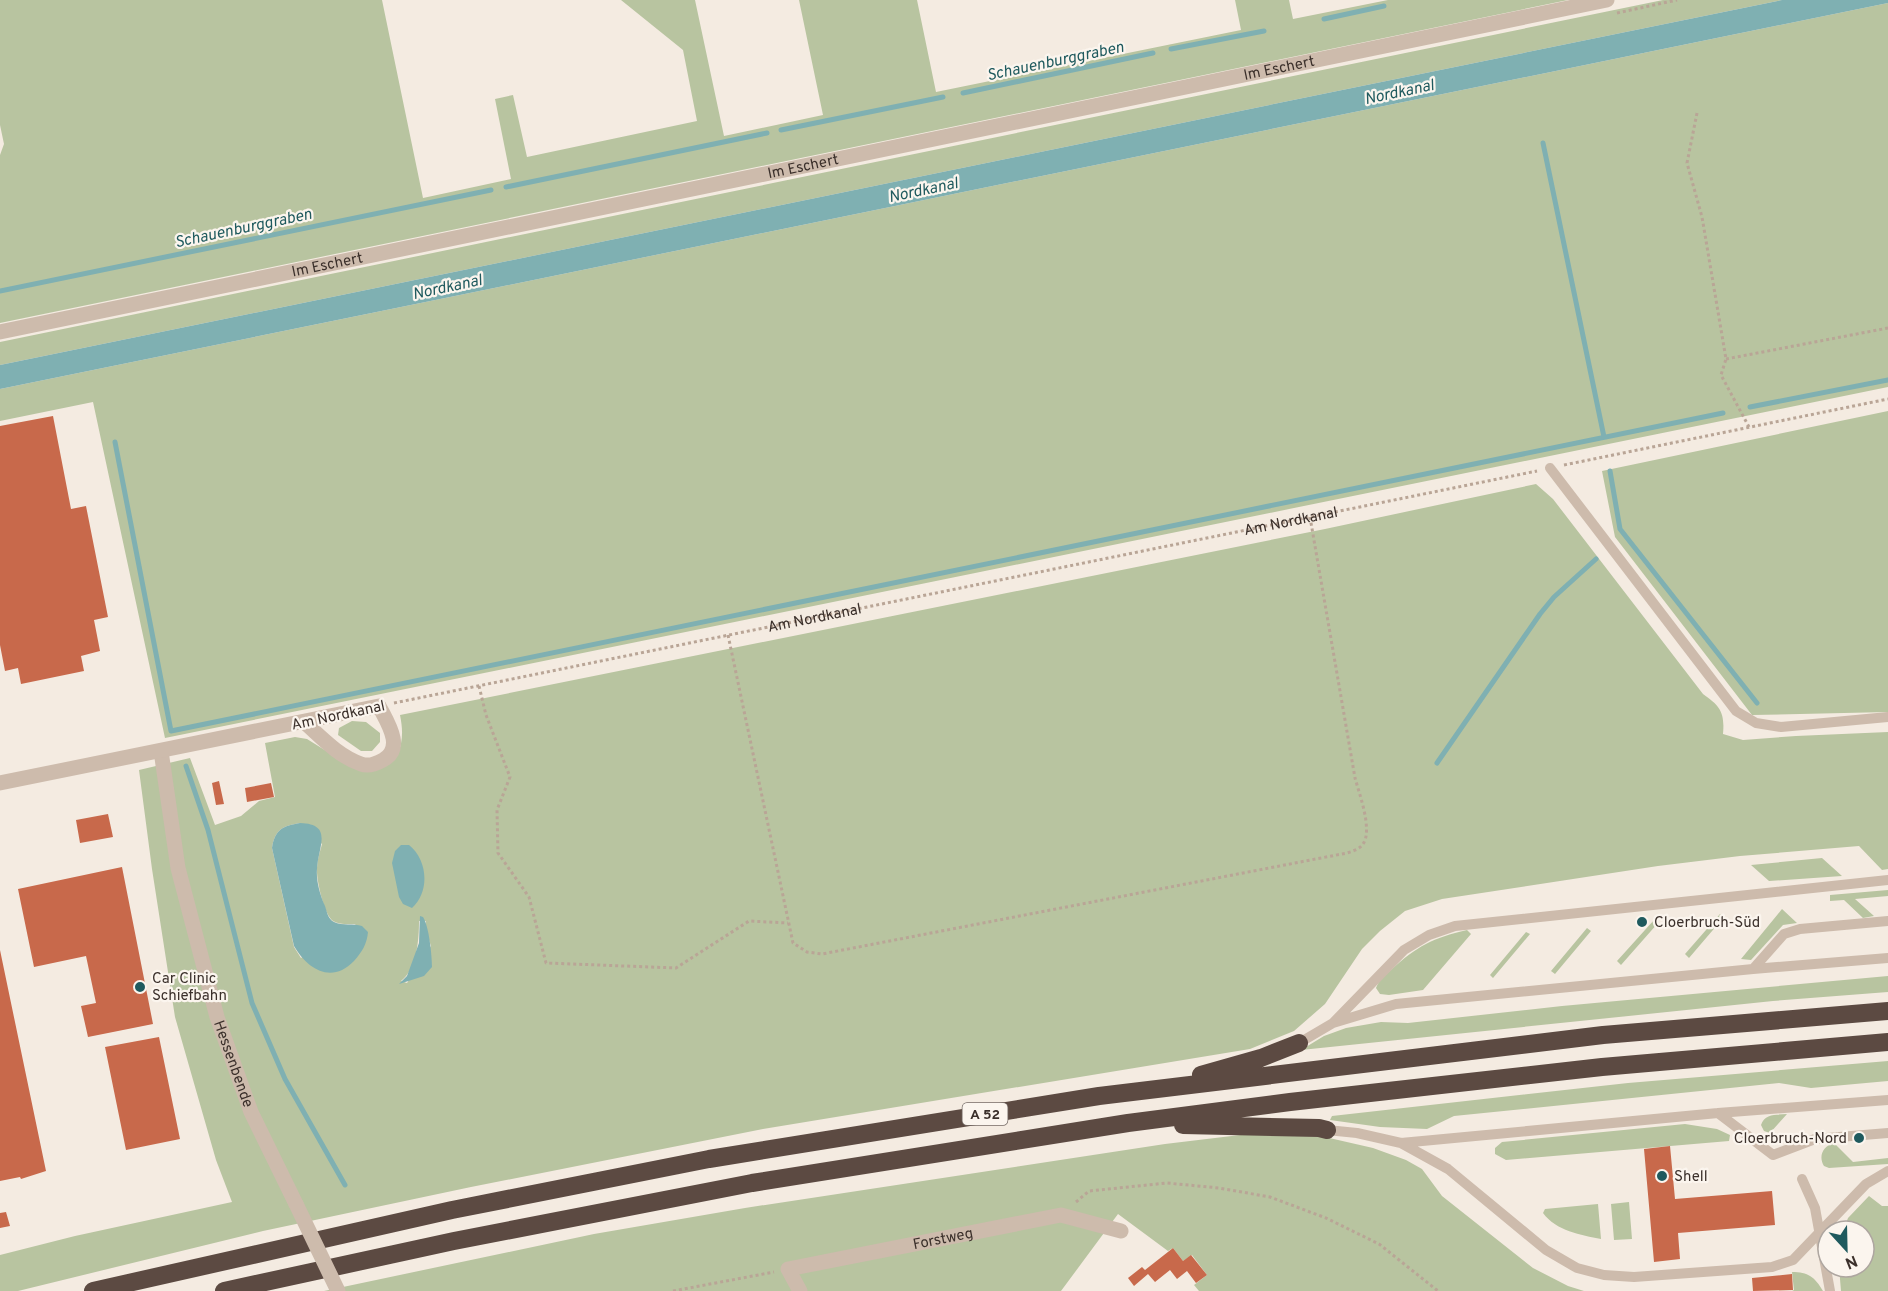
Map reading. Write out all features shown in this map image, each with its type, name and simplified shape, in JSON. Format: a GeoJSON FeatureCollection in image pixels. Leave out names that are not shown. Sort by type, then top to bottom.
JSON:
{"type":"FeatureCollection","features":[{"type":"Feature","properties":{"kind":"highway","name":"A 52"},"geometry":{"type":"LineString","coordinates":[[93,1291],[452,1210],[709,1159],[1099,1096],[1603,1035],[1888,1011]]}},
{"type":"Feature","properties":{"kind":"highway","name":"A 52"},"geometry":{"type":"LineString","coordinates":[[224,1291],[454,1241],[752,1183],[1128,1123],[1290,1102],[1602,1067],[1888,1042]]}},
{"type":"Feature","properties":{"kind":"highway"},"geometry":{"type":"LineString","coordinates":[[1099,1096],[1216,1072],[1299,1043]]}},
{"type":"Feature","properties":{"kind":"highway"},"geometry":{"type":"LineString","coordinates":[[1128,1123],[1271,1126],[1327,1130]]}},
{"type":"Feature","properties":{"kind":"street","name":"Im Eschert"},"geometry":{"type":"LineString","coordinates":[[0,332],[1607,0]]}},
{"type":"Feature","properties":{"kind":"street"},"geometry":{"type":"LineString","coordinates":[[304,722],[333,749],[367,766],[387,758],[394,749],[394,738],[379,706]]}},
{"type":"Feature","properties":{"kind":"street","name":"Am Nordkanal"},"geometry":{"type":"LineString","coordinates":[[0,783],[379,706]]}},
{"type":"Feature","properties":{"kind":"street","name":"Hessenbende"},"geometry":{"type":"LineString","coordinates":[[161,751],[178,868],[217,1017],[251,1112],[338,1291]]}},
{"type":"Feature","properties":{"kind":"street","name":"Forstweg"},"geometry":{"type":"LineString","coordinates":[[788,1269],[1060,1215],[1121,1231]]}},
{"type":"Feature","properties":{"kind":"street"},"geometry":{"type":"LineString","coordinates":[[788,1269],[800,1291]]}},
{"type":"Feature","properties":{"kind":"lane"},"geometry":{"type":"LineString","coordinates":[[1550,468],[1736,711],[1756,723],[1781,727],[1888,717]]}},
{"type":"Feature","properties":{"kind":"lane"},"geometry":{"type":"LineString","coordinates":[[1333,1023],[1404,950],[1429,934],[1455,926],[1888,880]]}},
{"type":"Feature","properties":{"kind":"lane"},"geometry":{"type":"LineString","coordinates":[[1753,969],[1784,934],[1792,931],[1888,921]]}},
{"type":"Feature","properties":{"kind":"lane"},"geometry":{"type":"LineString","coordinates":[[1299,1043],[1333,1023],[1396,1004],[1888,958]]}},
{"type":"Feature","properties":{"kind":"lane"},"geometry":{"type":"LineString","coordinates":[[1401,1143],[1718,1113],[1888,1100]]}},
{"type":"Feature","properties":{"kind":"lane"},"geometry":{"type":"LineString","coordinates":[[1718,1113],[1773,1155],[1815,1139],[1888,1133]]}},
{"type":"Feature","properties":{"kind":"lane"},"geometry":{"type":"LineString","coordinates":[[1327,1130],[1357,1133],[1401,1143],[1448,1169],[1546,1250],[1576,1268],[1604,1275],[1634,1277],[1772,1267],[1792,1260],[1816,1237]]}},
{"type":"Feature","properties":{"kind":"lane"},"geometry":{"type":"LineString","coordinates":[[1833,1219],[1866,1184],[1888,1171]]}},
{"type":"Feature","properties":{"kind":"lane"},"geometry":{"type":"LineString","coordinates":[[1802,1179],[1815,1208],[1817,1219]]}},
{"type":"Feature","properties":{"kind":"path"},"geometry":{"type":"LineString","coordinates":[[1697,113],[1687,163],[1702,217],[1726,359],[1721,375],[1749,427]]}},
{"type":"Feature","properties":{"kind":"path"},"geometry":{"type":"LineString","coordinates":[[1726,359],[1888,328]]}},
{"type":"Feature","properties":{"kind":"path","name":"Am Nordkanal"},"geometry":{"type":"LineString","coordinates":[[379,706],[1888,399]]}},
{"type":"Feature","properties":{"kind":"path"},"geometry":{"type":"LineString","coordinates":[[728,635],[788,923],[793,943],[807,952],[822,954],[1335,856],[1356,850],[1364,843],[1366,818],[1355,778],[1310,517]]}},
{"type":"Feature","properties":{"kind":"path"},"geometry":{"type":"LineString","coordinates":[[479,686],[486,715],[510,777],[497,810],[498,853],[529,897],[546,963],[676,968],[749,921],[788,923]]}},
{"type":"Feature","properties":{"kind":"path"},"geometry":{"type":"LineString","coordinates":[[1060,1215],[1089,1191],[1167,1183],[1219,1188],[1270,1197],[1326,1218],[1379,1244],[1438,1291]]}},
{"type":"Feature","properties":{"kind":"path"},"geometry":{"type":"LineString","coordinates":[[673,1291],[788,1269]]}},
{"type":"Feature","properties":{"kind":"green space"},"geometry":{"type":"Polygon","coordinates":[[[0,0],[382,0],[423,198],[511,179],[495,99],[513,95],[527,157],[697,121],[683,50],[621,0],[695,0],[724,136],[823,115],[799,0],[917,0],[936,92],[1241,30],[1235,0],[1289,0],[1293,19],[1388,0],[1568,0],[0,323],[0,155],[4,144],[0,125],[0,0]]]}},
{"type":"Feature","properties":{"kind":"green space"},"geometry":{"type":"Polygon","coordinates":[[[1663,0],[1782,0],[0,365],[0,342],[1663,0]]]}},
{"type":"Feature","properties":{"kind":"green space"},"geometry":{"type":"Polygon","coordinates":[[[1888,3],[1888,387],[165,738],[93,402],[0,421],[0,389],[1888,3]]]}},
{"type":"Feature","properties":{"kind":"green space"},"geometry":{"type":"Polygon","coordinates":[[[1888,411],[1888,712],[1752,715],[1615,537],[1602,471],[1888,411]]]}},
{"type":"Feature","properties":{"kind":"green space"},"geometry":{"type":"Polygon","coordinates":[[[1536,484],[1553,499],[1703,694],[1720,710],[1723,734],[1743,740],[1888,732],[1888,869],[1882,870],[1859,846],[1740,856],[1658,866],[1442,899],[1405,911],[1362,949],[1325,1004],[1294,1031],[1250,1049],[763,1129],[263,1231],[18,1291],[0,1291],[0,1255],[75,1236],[232,1202],[216,1160],[175,1017],[139,770],[190,758],[215,825],[241,816],[259,801],[275,797],[265,743],[295,737],[307,739],[352,767],[398,754],[402,735],[400,715],[1325,529],[1536,484]],[[300,823],[289,825],[281,830],[275,836],[272,848],[294,947],[301,958],[356,924],[333,921],[327,912],[321,896],[317,873],[322,844],[300,823]],[[419,921],[418,945],[414,961],[411,969],[401,981],[407,983],[431,946],[425,928],[426,921],[419,921]]]}},
{"type":"Feature","properties":{"kind":"green space"},"geometry":{"type":"Polygon","coordinates":[[[352,721],[366,722],[380,733],[380,742],[372,751],[361,751],[338,735],[339,728],[352,721]]]}},
{"type":"Feature","properties":{"kind":"green space"},"geometry":{"type":"Polygon","coordinates":[[[1822,858],[1842,876],[1769,881],[1751,865],[1822,858]]]}},
{"type":"Feature","properties":{"kind":"green space"},"geometry":{"type":"Polygon","coordinates":[[[1888,890],[1888,896],[1855,899],[1874,916],[1863,918],[1844,900],[1830,901],[1830,895],[1888,890]]]}},
{"type":"Feature","properties":{"kind":"green space"},"geometry":{"type":"Polygon","coordinates":[[[1782,909],[1797,923],[1783,925],[1751,960],[1741,959],[1782,909]]]}},
{"type":"Feature","properties":{"kind":"green space"},"geometry":{"type":"Polygon","coordinates":[[[1720,914],[1724,917],[1689,958],[1685,954],[1720,914]]]}},
{"type":"Feature","properties":{"kind":"green space"},"geometry":{"type":"Polygon","coordinates":[[[1654,920],[1658,923],[1621,965],[1617,961],[1654,920]]]}},
{"type":"Feature","properties":{"kind":"green space"},"geometry":{"type":"Polygon","coordinates":[[[1587,928],[1591,931],[1555,974],[1551,971],[1587,928]]]}},
{"type":"Feature","properties":{"kind":"green space"},"geometry":{"type":"Polygon","coordinates":[[[1467,930],[1471,934],[1423,990],[1389,995],[1380,994],[1376,988],[1380,980],[1409,955],[1444,936],[1467,930]]]}},
{"type":"Feature","properties":{"kind":"green space"},"geometry":{"type":"Polygon","coordinates":[[[1526,932],[1530,934],[1493,978],[1490,975],[1526,932]]]}},
{"type":"Feature","properties":{"kind":"green space"},"geometry":{"type":"Polygon","coordinates":[[[1888,976],[1888,992],[1773,1001],[1301,1050],[1324,1036],[1346,1028],[1381,1022],[1408,1023],[1562,1006],[1888,976]]]}},
{"type":"Feature","properties":{"kind":"green space"},"geometry":{"type":"Polygon","coordinates":[[[1888,1061],[1888,1081],[1811,1088],[1779,1083],[1454,1116],[1427,1129],[1380,1127],[1330,1120],[1332,1116],[1628,1083],[1888,1061]]]}},
{"type":"Feature","properties":{"kind":"green space"},"geometry":{"type":"Polygon","coordinates":[[[1787,1114],[1770,1133],[1764,1131],[1761,1125],[1765,1118],[1771,1115],[1787,1114]]]}},
{"type":"Feature","properties":{"kind":"green space"},"geometry":{"type":"Polygon","coordinates":[[[1685,1124],[1717,1129],[1730,1135],[1729,1141],[1506,1160],[1495,1154],[1495,1148],[1502,1142],[1685,1124]]]}},
{"type":"Feature","properties":{"kind":"green space"},"geometry":{"type":"Polygon","coordinates":[[[1276,1134],[1325,1137],[1373,1148],[1406,1160],[1422,1169],[1442,1196],[1533,1268],[1568,1286],[1584,1291],[1199,1291],[1194,1285],[1207,1275],[1192,1255],[1183,1261],[1173,1248],[1168,1251],[1118,1214],[1061,1291],[324,1291],[594,1234],[745,1208],[1165,1144],[1240,1135],[1276,1134]]]}},
{"type":"Feature","properties":{"kind":"green space"},"geometry":{"type":"Polygon","coordinates":[[[1834,1143],[1853,1162],[1888,1158],[1888,1164],[1829,1168],[1824,1166],[1822,1155],[1827,1146],[1834,1143]]]}},
{"type":"Feature","properties":{"kind":"green space"},"geometry":{"type":"Polygon","coordinates":[[[1869,1196],[1882,1206],[1888,1206],[1888,1291],[1841,1291],[1840,1279],[1876,1279],[1876,1219],[1848,1218],[1869,1196]]]}},
{"type":"Feature","properties":{"kind":"green space"},"geometry":{"type":"Polygon","coordinates":[[[1629,1202],[1632,1239],[1614,1240],[1611,1204],[1629,1202]]]}},
{"type":"Feature","properties":{"kind":"green space"},"geometry":{"type":"Polygon","coordinates":[[[1598,1204],[1601,1239],[1562,1228],[1543,1213],[1545,1209],[1598,1204]]]}},
{"type":"Feature","properties":{"kind":"green space"},"geometry":{"type":"Polygon","coordinates":[[[1792,1272],[1811,1276],[1823,1291],[1792,1291],[1794,1290],[1792,1272]]]}},
{"type":"Feature","properties":{"kind":"water","name":"Nordkanal"},"geometry":{"type":"Polygon","coordinates":[[[1782,0],[1888,0],[1888,3],[0,389],[0,365],[1782,0]]]}},
{"type":"Feature","properties":{"kind":"water"},"geometry":{"type":"Polygon","coordinates":[[[311,824],[321,832],[317,878],[329,917],[337,923],[362,926],[368,932],[365,944],[354,961],[337,972],[329,973],[313,967],[306,962],[294,946],[272,848],[275,836],[281,830],[289,825],[311,824]]]}},
{"type":"Feature","properties":{"kind":"water"},"geometry":{"type":"Polygon","coordinates":[[[401,845],[409,845],[415,851],[423,867],[422,894],[412,908],[403,904],[399,897],[392,863],[395,851],[401,845]]]}},
{"type":"Feature","properties":{"kind":"water"},"geometry":{"type":"Polygon","coordinates":[[[420,916],[423,917],[427,927],[432,967],[424,976],[399,984],[407,976],[419,943],[420,916]]]}},
{"type":"Feature","properties":{"kind":"building"},"geometry":{"type":"Polygon","coordinates":[[[53,416],[71,509],[86,506],[108,617],[94,620],[100,651],[81,656],[84,671],[21,684],[18,668],[5,671],[0,645],[0,426],[53,416]]]}},
{"type":"Feature","properties":{"kind":"building"},"geometry":{"type":"Polygon","coordinates":[[[219,781],[224,804],[216,805],[212,783],[219,781]]]}},
{"type":"Feature","properties":{"kind":"building"},"geometry":{"type":"Polygon","coordinates":[[[271,783],[274,797],[247,802],[245,788],[271,783]]]}},
{"type":"Feature","properties":{"kind":"building"},"geometry":{"type":"Polygon","coordinates":[[[108,814],[113,837],[80,843],[76,820],[108,814]]]}},
{"type":"Feature","properties":{"kind":"building"},"geometry":{"type":"Polygon","coordinates":[[[122,867],[153,1024],[88,1037],[81,1006],[96,1003],[86,956],[34,967],[18,889],[122,867]]]}},
{"type":"Feature","properties":{"kind":"building"},"geometry":{"type":"Polygon","coordinates":[[[0,950],[46,1171],[21,1179],[20,1177],[0,1181],[0,950]]]}},
{"type":"Feature","properties":{"kind":"building"},"geometry":{"type":"Polygon","coordinates":[[[159,1037],[180,1139],[126,1150],[105,1047],[159,1037]]]}},
{"type":"Feature","properties":{"kind":"building"},"geometry":{"type":"Polygon","coordinates":[[[1670,1146],[1675,1199],[1772,1191],[1775,1225],[1678,1233],[1680,1259],[1654,1262],[1644,1149],[1670,1146]]]}},
{"type":"Feature","properties":{"kind":"building"},"geometry":{"type":"Polygon","coordinates":[[[6,1212],[10,1226],[0,1228],[0,1213],[6,1212]]]}},
{"type":"Feature","properties":{"kind":"building"},"geometry":{"type":"Polygon","coordinates":[[[1173,1248],[1183,1261],[1191,1255],[1207,1275],[1196,1283],[1187,1271],[1177,1279],[1170,1270],[1155,1282],[1148,1274],[1134,1286],[1128,1278],[1142,1267],[1145,1270],[1173,1248]]]}},
{"type":"Feature","properties":{"kind":"building"},"geometry":{"type":"Polygon","coordinates":[[[1792,1274],[1793,1290],[1753,1291],[1752,1278],[1792,1274]]]}},
{"type":"Feature","properties":{"kind":"waterway","name":"Schauenburggraben"},"geometry":{"type":"LineString","coordinates":[[1324,19],[1384,6]]}},
{"type":"Feature","properties":{"kind":"waterway","name":"Schauenburggraben"},"geometry":{"type":"LineString","coordinates":[[1171,49],[1264,31]]}},
{"type":"Feature","properties":{"kind":"waterway","name":"Schauenburggraben"},"geometry":{"type":"LineString","coordinates":[[963,93],[1153,53]]}},
{"type":"Feature","properties":{"kind":"waterway","name":"Schauenburggraben"},"geometry":{"type":"LineString","coordinates":[[781,130],[943,97]]}},
{"type":"Feature","properties":{"kind":"waterway","name":"Schauenburggraben"},"geometry":{"type":"LineString","coordinates":[[506,187],[767,133]]}},
{"type":"Feature","properties":{"kind":"waterway"},"geometry":{"type":"LineString","coordinates":[[1543,143],[1604,437]]}},
{"type":"Feature","properties":{"kind":"waterway","name":"Schauenburggraben"},"geometry":{"type":"LineString","coordinates":[[0,291],[491,190]]}},
{"type":"Feature","properties":{"kind":"waterway"},"geometry":{"type":"LineString","coordinates":[[1750,407],[1888,380]]}},
{"type":"Feature","properties":{"kind":"waterway"},"geometry":{"type":"LineString","coordinates":[[115,442],[171,731],[1723,413]]}},
{"type":"Feature","properties":{"kind":"waterway"},"geometry":{"type":"LineString","coordinates":[[1610,471],[1620,529],[1757,703]]}},
{"type":"Feature","properties":{"kind":"waterway"},"geometry":{"type":"LineString","coordinates":[[1437,763],[1540,614],[1554,597],[1596,559]]}},
{"type":"Feature","properties":{"kind":"waterway"},"geometry":{"type":"LineString","coordinates":[[186,766],[208,830],[252,1003],[285,1079],[345,1185]]}},
{"type":"Feature","properties":{"kind":"place","name":"Cloerbruch-Süd"},"geometry":{"type":"Point","coordinates":[1642,922]}},
{"type":"Feature","properties":{"kind":"place","name":"Car Clinic Schiefbahn"},"geometry":{"type":"Point","coordinates":[140,987]}},
{"type":"Feature","properties":{"kind":"place","name":"Cloerbruch-Nord"},"geometry":{"type":"Point","coordinates":[1859,1138]}},
{"type":"Feature","properties":{"kind":"place","name":"Shell"},"geometry":{"type":"Point","coordinates":[1662,1176]}}]}
